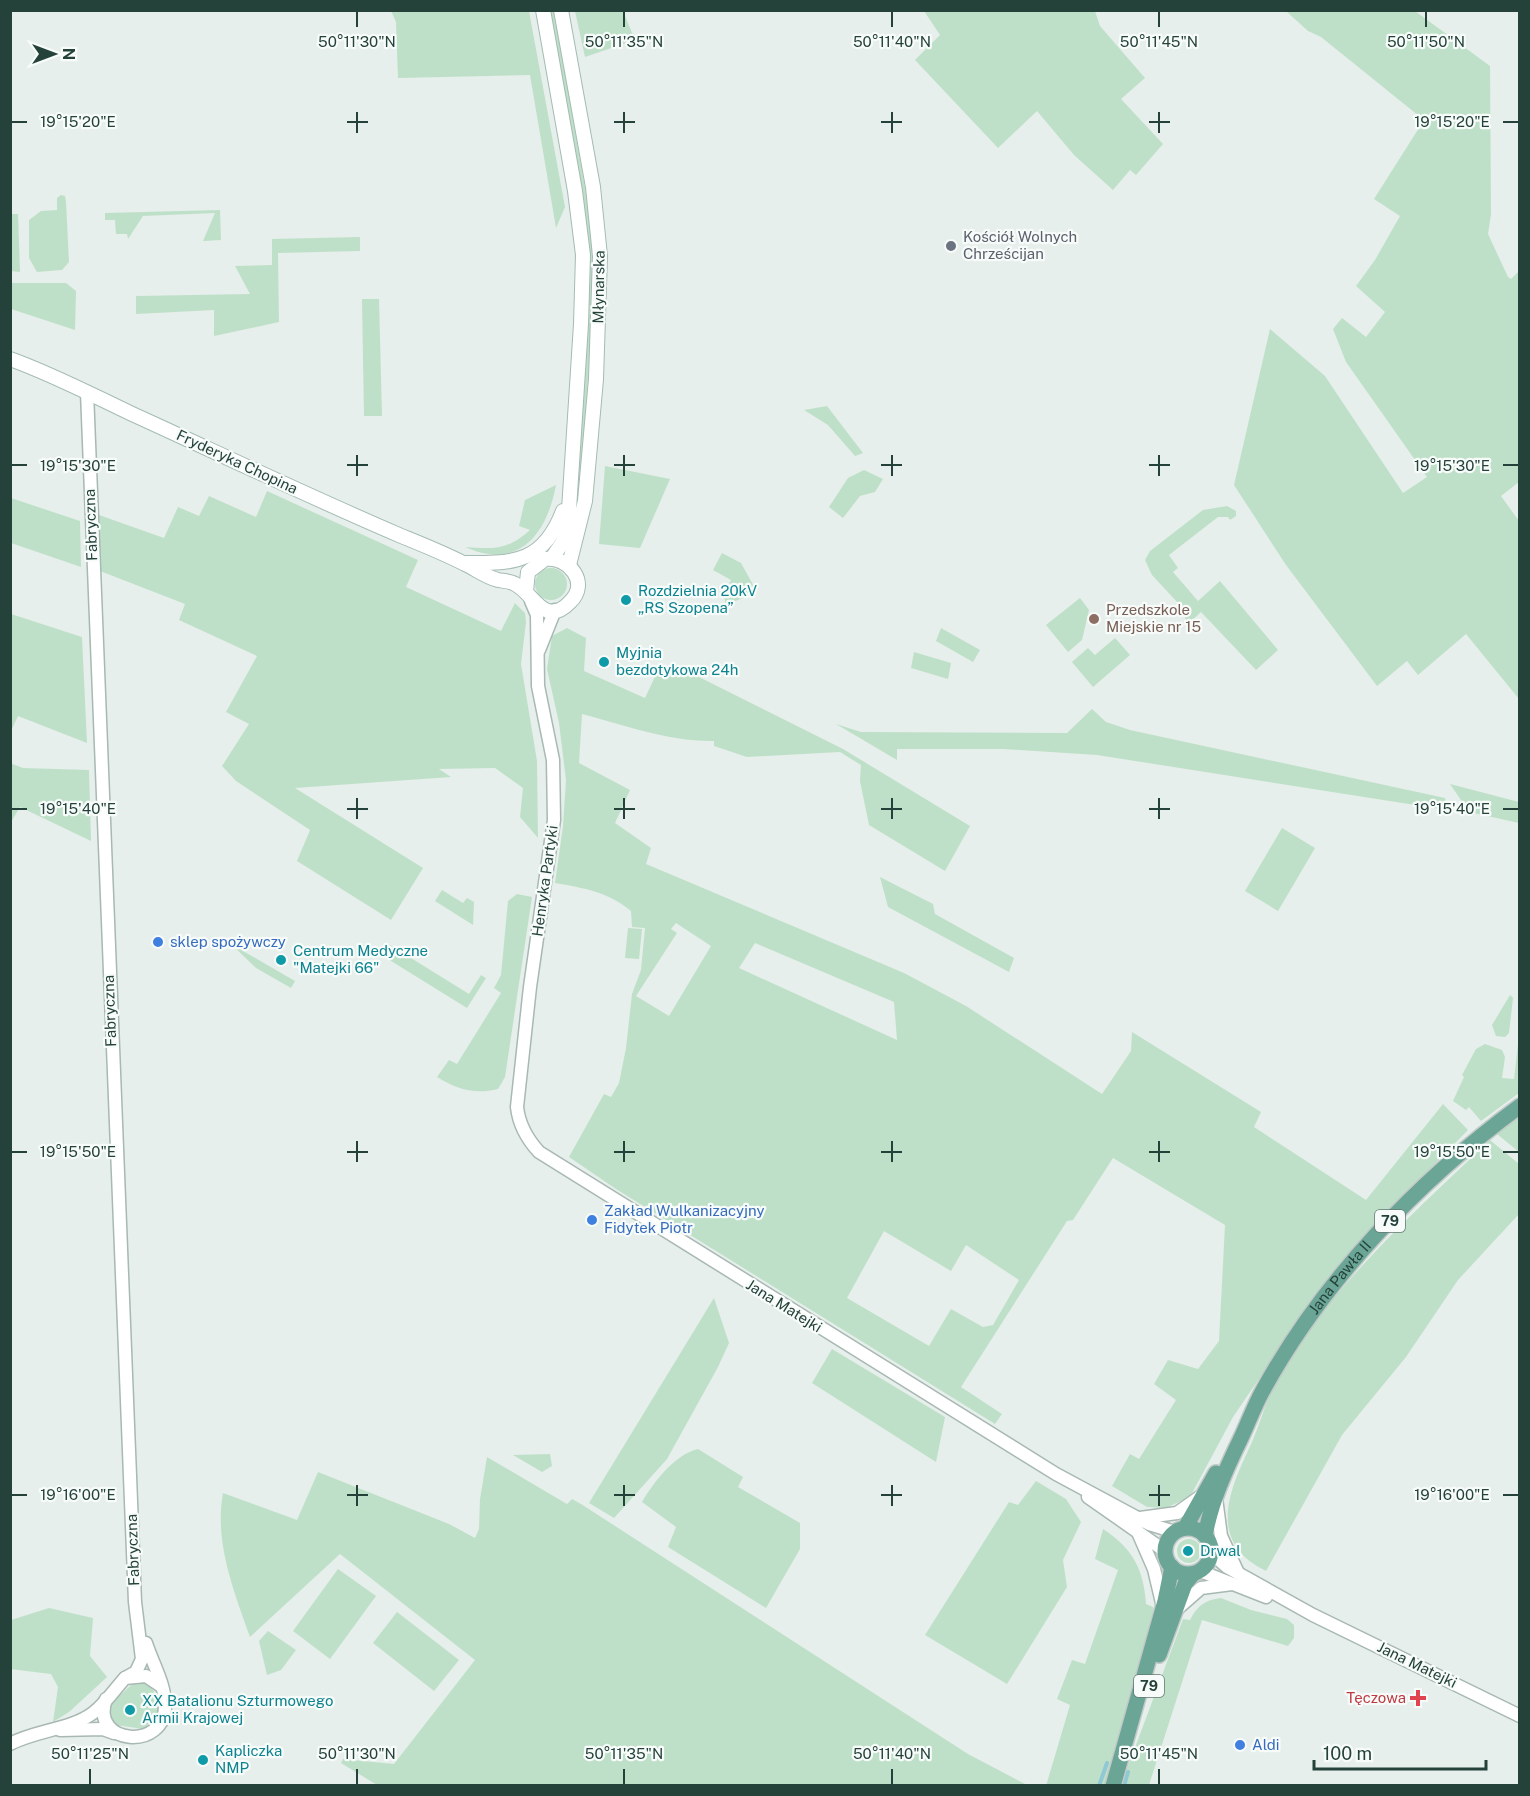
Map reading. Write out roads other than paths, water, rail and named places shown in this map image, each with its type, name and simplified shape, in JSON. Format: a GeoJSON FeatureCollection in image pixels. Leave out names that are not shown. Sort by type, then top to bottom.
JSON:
{"type":"FeatureCollection","features":[{"type":"Feature","properties":{"kind":"main road","name":"Młynarska"},"geometry":{"type":"LineString","coordinates":[[543,10],[575,191],[582,255],[581,324],[567,501],[568,525],[563,542],[552,558]]}},
{"type":"Feature","properties":{"kind":"main road","name":"Młynarska"},"geometry":{"type":"LineString","coordinates":[[555,610],[569,604],[577,589],[575,572],[569,565],[585,501],[596,379],[600,256],[594,187],[561,10]]}},
{"type":"Feature","properties":{"kind":"main road","name":"Fryderyka Chopina"},"geometry":{"type":"LineString","coordinates":[[10,359],[87,392],[331,506],[465,563],[492,579],[515,584],[546,610],[555,610]]}},
{"type":"Feature","properties":{"kind":"main road","name":"Młynarska"},"geometry":{"type":"LineString","coordinates":[[465,563],[506,564],[535,553],[551,537],[567,501]]}},
{"type":"Feature","properties":{"kind":"main road"},"geometry":{"type":"LineString","coordinates":[[529,596],[528,572],[538,561],[552,558],[569,565]]}},
{"type":"Feature","properties":{"kind":"main road","name":"Fryderyka Chopina"},"geometry":{"type":"LineString","coordinates":[[465,563],[528,572]]}},
{"type":"Feature","properties":{"kind":"main road","name":"Jana Pawła II"},"geometry":{"type":"LineString","coordinates":[[1205,1536],[1211,1494],[1237,1432],[1322,1302],[1372,1240],[1431,1180],[1520,1106]]}},
{"type":"Feature","properties":{"kind":"main road","name":"Jana Pawła II"},"geometry":{"type":"LineString","coordinates":[[1180,1530],[1211,1494],[1260,1394]]}},
{"type":"Feature","properties":{"kind":"main road"},"geometry":{"type":"LineString","coordinates":[[1180,1530],[1196,1530],[1205,1536],[1211,1553],[1208,1563],[1196,1572],[1169,1609],[1172,1567],[1165,1551],[1168,1540],[1180,1530]]}},
{"type":"Feature","properties":{"kind":"main road"},"geometry":{"type":"LineString","coordinates":[[1172,1567],[1181,1573],[1196,1572]]}},
{"type":"Feature","properties":{"kind":"main road","name":"79"},"geometry":{"type":"LineString","coordinates":[[1121,1760],[1156,1633],[1169,1609]]}},
{"type":"Feature","properties":{"kind":"main road","name":"79"},"geometry":{"type":"LineString","coordinates":[[1113,1785],[1169,1609]]}},
{"type":"Feature","properties":{"kind":"street","name":"Fabryczna"},"geometry":{"type":"LineString","coordinates":[[87,392],[128,1453],[135,1602],[141,1664],[136,1672],[125,1678]]}},
{"type":"Feature","properties":{"kind":"street"},"geometry":{"type":"LineString","coordinates":[[529,596],[537,615],[537,653]]}},
{"type":"Feature","properties":{"kind":"street"},"geometry":{"type":"LineString","coordinates":[[537,653],[555,610]]}},
{"type":"Feature","properties":{"kind":"street","name":"Henryka Partyki"},"geometry":{"type":"LineString","coordinates":[[517,1109],[528,998],[554,820],[553,760],[538,686],[537,653]]}},
{"type":"Feature","properties":{"kind":"street","name":"Jana Matejki"},"geometry":{"type":"LineString","coordinates":[[517,1109],[522,1126],[539,1152],[1138,1524],[1165,1551]]}},
{"type":"Feature","properties":{"kind":"street"},"geometry":{"type":"LineString","coordinates":[[1211,1494],[1221,1536],[1236,1579],[1201,1588],[1169,1609],[1138,1524],[1177,1513],[1211,1494]]}},
{"type":"Feature","properties":{"kind":"street","name":"Jana Matejki"},"geometry":{"type":"LineString","coordinates":[[1138,1524],[1180,1530]]}},
{"type":"Feature","properties":{"kind":"street","name":"Jana Matejki"},"geometry":{"type":"LineString","coordinates":[[1211,1553],[1236,1579]]}},
{"type":"Feature","properties":{"kind":"street","name":"Jana Matejki"},"geometry":{"type":"LineString","coordinates":[[1196,1572],[1236,1579],[1520,1716]]}},
{"type":"Feature","properties":{"kind":"street","name":"Fabryczna"},"geometry":{"type":"LineString","coordinates":[[139,1629],[162,1687]]}},
{"type":"Feature","properties":{"kind":"street"},"geometry":{"type":"LineString","coordinates":[[10,1744],[49,1729],[85,1718],[95,1712],[125,1678],[146,1676],[162,1687],[165,1715],[157,1729],[144,1737],[118,1734],[103,1729],[81,1731],[49,1729]]}},
{"type":"Feature","properties":{"kind":"street"},"geometry":{"type":"LineString","coordinates":[[106,1699],[103,1719],[107,1727],[118,1734]]}},
{"type":"Feature","properties":{"kind":"street"},"geometry":{"type":"LineString","coordinates":[[81,1731],[85,1718]]}},
{"type":"Feature","properties":{"kind":"waterway"},"geometry":{"type":"LineString","coordinates":[[1099,1786],[1107,1763]]}},
{"type":"Feature","properties":{"kind":"waterway"},"geometry":{"type":"LineString","coordinates":[[1124,1786],[1128,1772]]}},
{"type":"Feature","properties":{"kind":"place","name":"Kościół Wolnych Chrześcijan"},"geometry":{"type":"Point","coordinates":[951,246]}},
{"type":"Feature","properties":{"kind":"place","name":"Rozdzielnia 20kV „RS Szopena”"},"geometry":{"type":"Point","coordinates":[626,600]}},
{"type":"Feature","properties":{"kind":"place","name":"Przedszkole Miejskie nr 15"},"geometry":{"type":"Point","coordinates":[1094,619]}},
{"type":"Feature","properties":{"kind":"place","name":"Myjnia bezdotykowa 24h"},"geometry":{"type":"Point","coordinates":[604,662]}},
{"type":"Feature","properties":{"kind":"place","name":"sklep spożywczy"},"geometry":{"type":"Point","coordinates":[158,942]}},
{"type":"Feature","properties":{"kind":"place","name":"Centrum Medyczne \"Matejki 66\""},"geometry":{"type":"Point","coordinates":[281,960]}},
{"type":"Feature","properties":{"kind":"place","name":"Zakład Wulkanizacyjny Fidytek Piotr"},"geometry":{"type":"Point","coordinates":[592,1220]}},
{"type":"Feature","properties":{"kind":"place","name":"Drwal"},"geometry":{"type":"Point","coordinates":[1188,1551]}},
{"type":"Feature","properties":{"kind":"place","name":"Tęczowa"},"geometry":{"type":"Point","coordinates":[1418,1698]}},
{"type":"Feature","properties":{"kind":"place","name":"XX Batalionu Szturmowego Armii Krajowej"},"geometry":{"type":"Point","coordinates":[130,1710]}},
{"type":"Feature","properties":{"kind":"place","name":"Aldi"},"geometry":{"type":"Point","coordinates":[1240,1745]}},
{"type":"Feature","properties":{"kind":"place","name":"Kapliczka NMP"},"geometry":{"type":"Point","coordinates":[203,1760]}}]}
